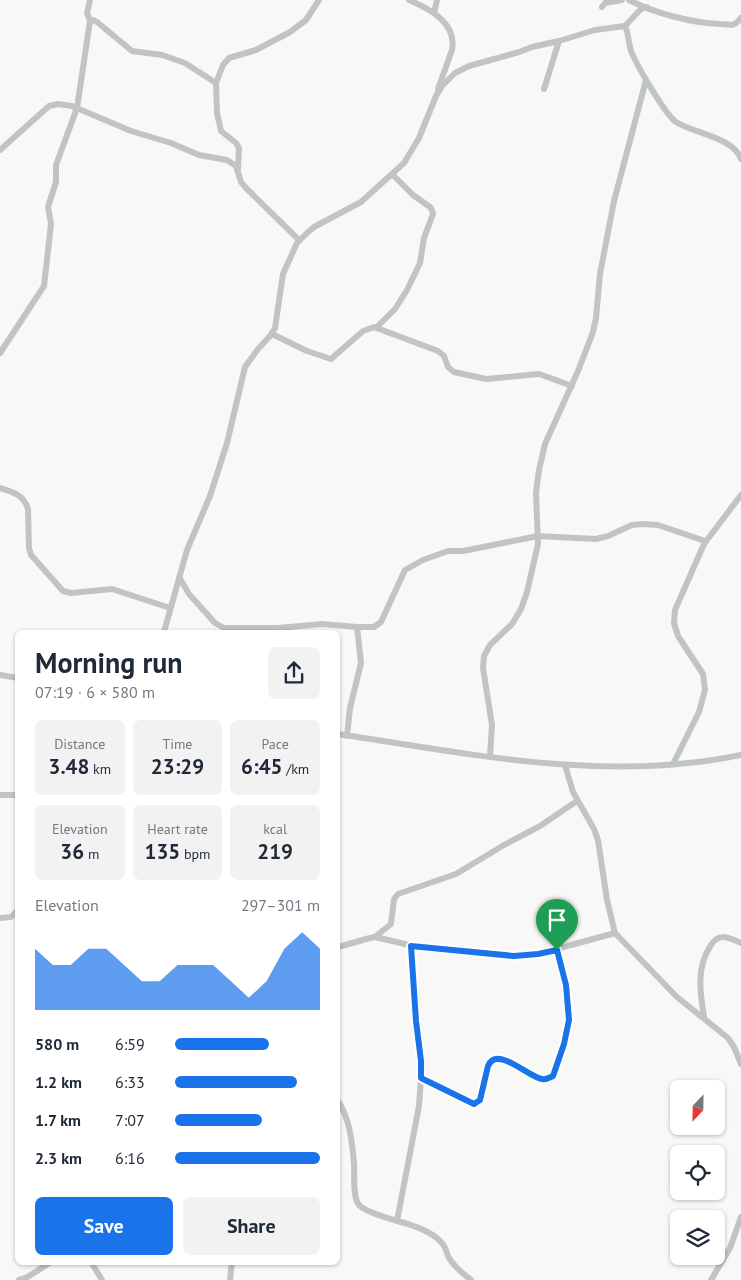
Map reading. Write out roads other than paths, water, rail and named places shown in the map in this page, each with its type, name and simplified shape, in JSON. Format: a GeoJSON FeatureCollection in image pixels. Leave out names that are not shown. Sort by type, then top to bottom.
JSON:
{"type":"FeatureCollection","features":[{"type":"Feature","properties":{"kind":"street"},"geometry":{"type":"LineString","coordinates":[[0,353],[43,288],[51,224],[48,207],[56,182],[56,165],[77,108],[90,21],[87,13],[90,0]]}},
{"type":"Feature","properties":{"kind":"street"},"geometry":{"type":"LineString","coordinates":[[300,240],[247,190],[240,180],[238,170],[240,148],[222,133],[219,128],[216,83],[226,61],[256,50],[290,32],[310,15],[319,0]]}},
{"type":"Feature","properties":{"kind":"street"},"geometry":{"type":"LineString","coordinates":[[164,630],[190,541],[210,496],[227,443],[245,367],[272,334],[277,318],[283,274],[292,252],[300,240],[314,227],[361,202],[404,162],[413,148],[436,96],[453,44],[452,33],[434,13],[410,0]]}},
{"type":"Feature","properties":{"kind":"street"},"geometry":{"type":"LineString","coordinates":[[434,13],[438,0]]}},
{"type":"Feature","properties":{"kind":"street"},"geometry":{"type":"LineString","coordinates":[[602,7],[605,3],[622,0]]}},
{"type":"Feature","properties":{"kind":"street"},"geometry":{"type":"LineString","coordinates":[[629,0],[673,17],[700,23],[732,25],[741,18]]}},
{"type":"Feature","properties":{"kind":"street"},"geometry":{"type":"LineString","coordinates":[[436,96],[442,86],[455,73],[469,66],[595,30],[625,26],[641,9],[647,7]]}},
{"type":"Feature","properties":{"kind":"street"},"geometry":{"type":"LineString","coordinates":[[90,21],[96,22],[132,50],[162,55],[185,62],[216,83]]}},
{"type":"Feature","properties":{"kind":"street"},"geometry":{"type":"LineString","coordinates":[[625,26],[629,34],[628,42],[632,54],[646,80],[671,118],[689,130],[725,143],[738,151],[741,158]]}},
{"type":"Feature","properties":{"kind":"street"},"geometry":{"type":"LineString","coordinates":[[544,89],[560,41]]}},
{"type":"Feature","properties":{"kind":"street"},"geometry":{"type":"LineString","coordinates":[[490,756],[491,718],[483,668],[484,656],[490,645],[512,624],[521,609],[534,567],[538,536],[536,494],[538,470],[545,444],[572,386],[593,332],[600,274],[614,201],[646,80]]}},
{"type":"Feature","properties":{"kind":"street"},"geometry":{"type":"LineString","coordinates":[[0,150],[49,106],[62,104],[77,108],[131,131],[199,154],[227,160],[234,164],[238,170]]}},
{"type":"Feature","properties":{"kind":"street"},"geometry":{"type":"LineString","coordinates":[[376,328],[395,309],[407,290],[420,263],[424,238],[433,214],[430,207],[413,195],[392,174]]}},
{"type":"Feature","properties":{"kind":"street"},"geometry":{"type":"LineString","coordinates":[[272,334],[307,351],[331,359],[363,331],[369,328],[376,328],[438,351],[444,356],[448,367],[454,372],[486,379],[539,374],[572,386]]}},
{"type":"Feature","properties":{"kind":"street"},"geometry":{"type":"LineString","coordinates":[[0,488],[18,494],[24,499],[28,509],[29,548],[31,555],[63,591],[71,593],[112,590],[170,608]]}},
{"type":"Feature","properties":{"kind":"street"},"geometry":{"type":"LineString","coordinates":[[673,764],[698,712],[705,690],[704,678],[678,636],[674,617],[679,600],[706,541],[741,494]]}},
{"type":"Feature","properties":{"kind":"street"},"geometry":{"type":"LineString","coordinates":[[179,577],[188,594],[215,623],[224,628],[278,628],[322,624],[374,627],[381,622],[404,572],[409,566],[448,551],[462,551],[538,536],[596,539],[608,536],[632,525],[650,524],[706,541]]}},
{"type":"Feature","properties":{"kind":"street"},"geometry":{"type":"LineString","coordinates":[[347,736],[350,708],[361,662],[357,627]]}},
{"type":"Feature","properties":{"kind":"street"},"geometry":{"type":"LineString","coordinates":[[0,675],[15,678]]}},
{"type":"Feature","properties":{"kind":"street"},"geometry":{"type":"LineString","coordinates":[[340,734],[409,746],[565,765],[611,768],[673,764],[741,756]]}},
{"type":"Feature","properties":{"kind":"street"},"geometry":{"type":"LineString","coordinates":[[565,765],[570,786],[594,829],[598,840],[607,900],[615,933],[677,997],[728,1038],[741,1064]]}},
{"type":"Feature","properties":{"kind":"street"},"geometry":{"type":"LineString","coordinates":[[0,795],[15,795]]}},
{"type":"Feature","properties":{"kind":"street"},"geometry":{"type":"LineString","coordinates":[[340,947],[375,937],[392,922],[394,899],[398,894],[437,882],[463,870],[504,844],[540,826],[577,801]]}},
{"type":"Feature","properties":{"kind":"street"},"geometry":{"type":"LineString","coordinates":[[0,918],[11,916],[15,913]]}},
{"type":"Feature","properties":{"kind":"street"},"geometry":{"type":"LineString","coordinates":[[375,937],[411,946],[514,956],[557,950],[571,944],[615,933]]}},
{"type":"Feature","properties":{"kind":"street"},"geometry":{"type":"LineString","coordinates":[[704,1017],[700,974],[706,952],[715,940],[720,937],[729,938],[741,943]]}},
{"type":"Feature","properties":{"kind":"street"},"geometry":{"type":"LineString","coordinates":[[397,1221],[419,1106],[421,1078],[411,946]]}},
{"type":"Feature","properties":{"kind":"street"},"geometry":{"type":"LineString","coordinates":[[421,1078],[474,1104],[480,1100],[489,1063],[494,1060],[513,1063],[542,1079],[553,1076],[564,1044],[569,1020],[566,985],[557,950]]}},
{"type":"Feature","properties":{"kind":"street"},"geometry":{"type":"LineString","coordinates":[[340,1104],[350,1132],[356,1199],[359,1206],[426,1231],[437,1238],[444,1245],[448,1257],[471,1280]]}},
{"type":"Feature","properties":{"kind":"street"},"geometry":{"type":"LineString","coordinates":[[711,1280],[730,1248],[741,1216]]}},
{"type":"Feature","properties":{"kind":"street"},"geometry":{"type":"LineString","coordinates":[[19,1280],[26,1278],[46,1265]]}},
{"type":"Feature","properties":{"kind":"street"},"geometry":{"type":"LineString","coordinates":[[93,1265],[102,1280]]}},
{"type":"Feature","properties":{"kind":"street"},"geometry":{"type":"LineString","coordinates":[[230,1280],[232,1265]]}}]}
